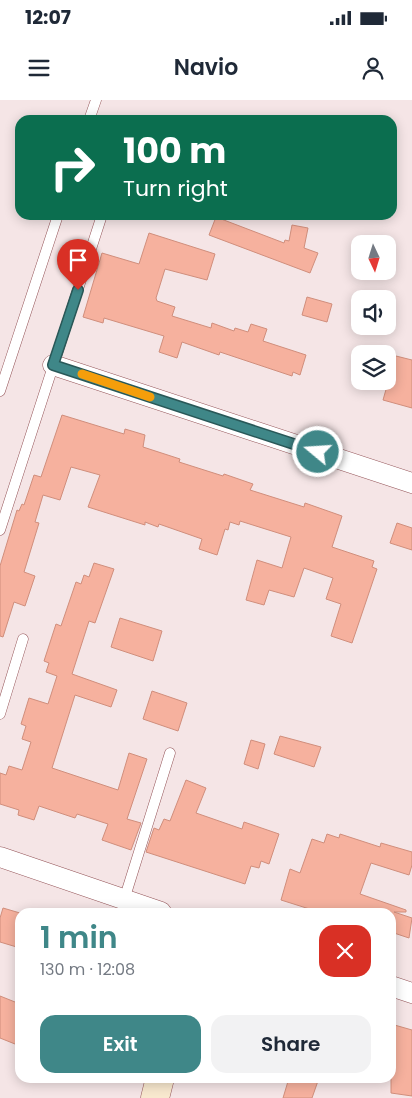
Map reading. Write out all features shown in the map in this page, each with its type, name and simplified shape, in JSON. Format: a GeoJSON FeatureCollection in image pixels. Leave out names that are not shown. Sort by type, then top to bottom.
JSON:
{"type":"FeatureCollection","features":[{"type":"Feature","properties":{"kind":"street"},"geometry":{"type":"LineString","coordinates":[[53,365],[412,483]]}},
{"type":"Feature","properties":{"kind":"street"},"geometry":{"type":"LineString","coordinates":[[0,857],[149,908]]}},
{"type":"Feature","properties":{"kind":"street"},"geometry":{"type":"LineString","coordinates":[[396,988],[412,993]]}},
{"type":"Feature","properties":{"kind":"street"},"geometry":{"type":"LineString","coordinates":[[155,1098],[159,1083]]}},
{"type":"Feature","properties":{"kind":"lane"},"geometry":{"type":"LineString","coordinates":[[91,115],[96,100]]}},
{"type":"Feature","properties":{"kind":"lane"},"geometry":{"type":"LineString","coordinates":[[0,391],[56,220]]}},
{"type":"Feature","properties":{"kind":"lane"},"geometry":{"type":"LineString","coordinates":[[0,530],[100,220]]}},
{"type":"Feature","properties":{"kind":"lane"},"geometry":{"type":"LineString","coordinates":[[0,714],[23,639]]}},
{"type":"Feature","properties":{"kind":"lane"},"geometry":{"type":"LineString","coordinates":[[124,900],[170,753]]}},
{"type":"Feature","properties":{"kind":"building"},"geometry":{"type":"Polygon","coordinates":[[[215,220],[224,220],[284,243],[285,240],[289,241],[292,225],[308,228],[304,248],[318,253],[310,273],[209,235],[215,220]]]}},
{"type":"Feature","properties":{"kind":"building"},"geometry":{"type":"Polygon","coordinates":[[[149,233],[215,254],[207,280],[165,269],[156,298],[157,301],[175,307],[172,316],[211,328],[212,323],[234,331],[235,328],[248,332],[251,324],[267,329],[263,341],[306,355],[300,375],[293,372],[292,376],[220,352],[219,355],[182,342],[177,358],[159,352],[164,336],[104,318],[103,323],[83,317],[102,253],[139,264],[149,233]]]}},
{"type":"Feature","properties":{"kind":"building"},"geometry":{"type":"Polygon","coordinates":[[[307,297],[332,304],[327,322],[302,315],[307,297]]]}},
{"type":"Feature","properties":{"kind":"building"},"geometry":{"type":"Polygon","coordinates":[[[396,356],[412,360],[412,408],[383,400],[386,390],[396,390],[396,356]]]}},
{"type":"Feature","properties":{"kind":"building"},"geometry":{"type":"Polygon","coordinates":[[[62,415],[124,434],[125,429],[145,435],[143,447],[180,459],[179,462],[253,484],[250,490],[304,507],[305,503],[342,516],[332,547],[374,561],[372,567],[377,569],[352,643],[331,636],[341,604],[326,599],[333,578],[304,568],[294,597],[269,590],[264,605],[246,600],[257,560],[282,568],[291,537],[240,521],[239,525],[230,522],[228,530],[225,529],[217,555],[199,549],[202,539],[159,524],[158,527],[145,522],[145,525],[88,507],[100,475],[71,467],[60,500],[43,495],[35,522],[39,523],[24,572],[35,576],[25,606],[14,602],[3,637],[0,636],[0,566],[17,510],[19,511],[22,504],[24,505],[34,475],[41,477],[62,415]]]}},
{"type":"Feature","properties":{"kind":"building"},"geometry":{"type":"Polygon","coordinates":[[[397,523],[412,528],[412,550],[390,543],[397,523]]]}},
{"type":"Feature","properties":{"kind":"building"},"geometry":{"type":"Polygon","coordinates":[[[94,563],[114,569],[95,623],[89,621],[72,674],[117,690],[111,707],[75,695],[52,768],[118,790],[129,753],[147,759],[127,819],[141,823],[131,850],[102,840],[108,824],[77,814],[75,818],[39,806],[34,820],[18,815],[19,810],[0,804],[0,773],[6,775],[9,766],[22,770],[31,742],[22,739],[26,726],[21,724],[29,698],[48,704],[57,676],[46,672],[49,663],[44,661],[56,624],[61,626],[76,582],[81,584],[84,575],[89,577],[94,563]]]}},
{"type":"Feature","properties":{"kind":"building"},"geometry":{"type":"Polygon","coordinates":[[[120,618],[162,631],[153,661],[111,647],[120,618]]]}},
{"type":"Feature","properties":{"kind":"building"},"geometry":{"type":"Polygon","coordinates":[[[152,691],[187,703],[178,731],[143,719],[152,691]]]}},
{"type":"Feature","properties":{"kind":"building"},"geometry":{"type":"Polygon","coordinates":[[[280,736],[321,747],[314,767],[274,754],[280,736]]]}},
{"type":"Feature","properties":{"kind":"building"},"geometry":{"type":"Polygon","coordinates":[[[251,740],[265,744],[258,769],[244,764],[251,740]]]}},
{"type":"Feature","properties":{"kind":"building"},"geometry":{"type":"Polygon","coordinates":[[[186,780],[206,788],[196,813],[242,829],[244,822],[279,834],[269,864],[261,861],[259,868],[251,866],[245,884],[146,852],[154,828],[159,830],[164,819],[170,821],[186,780]]]}},
{"type":"Feature","properties":{"kind":"building"},"geometry":{"type":"Polygon","coordinates":[[[327,834],[339,838],[340,834],[380,847],[381,843],[412,852],[412,865],[409,875],[371,863],[360,894],[406,910],[406,912],[396,912],[396,908],[306,908],[281,900],[290,869],[300,873],[312,839],[324,843],[327,834]]]}},
{"type":"Feature","properties":{"kind":"building"},"geometry":{"type":"Polygon","coordinates":[[[3,908],[15,912],[15,946],[0,942],[0,918],[3,908]]]}},
{"type":"Feature","properties":{"kind":"building"},"geometry":{"type":"Polygon","coordinates":[[[396,913],[412,918],[409,938],[396,934],[396,913]]]}},
{"type":"Feature","properties":{"kind":"building"},"geometry":{"type":"Polygon","coordinates":[[[0,996],[15,1002],[15,1044],[0,1038],[0,996]]]}},
{"type":"Feature","properties":{"kind":"building"},"geometry":{"type":"Polygon","coordinates":[[[396,1025],[412,1030],[412,1096],[391,1093],[391,1083],[396,1083],[396,1025]]]}},
{"type":"Feature","properties":{"kind":"building"},"geometry":{"type":"Polygon","coordinates":[[[288,1083],[317,1083],[312,1098],[283,1098],[288,1083]]]}},
{"type":"Feature","properties":{"kind":"slow traffic"},"geometry":{"type":"LineString","coordinates":[[82,374],[150,397]]}},
{"type":"Feature","properties":{"kind":"route"},"geometry":{"type":"LineString","coordinates":[[78,290],[53,365],[318,452]]}}]}
